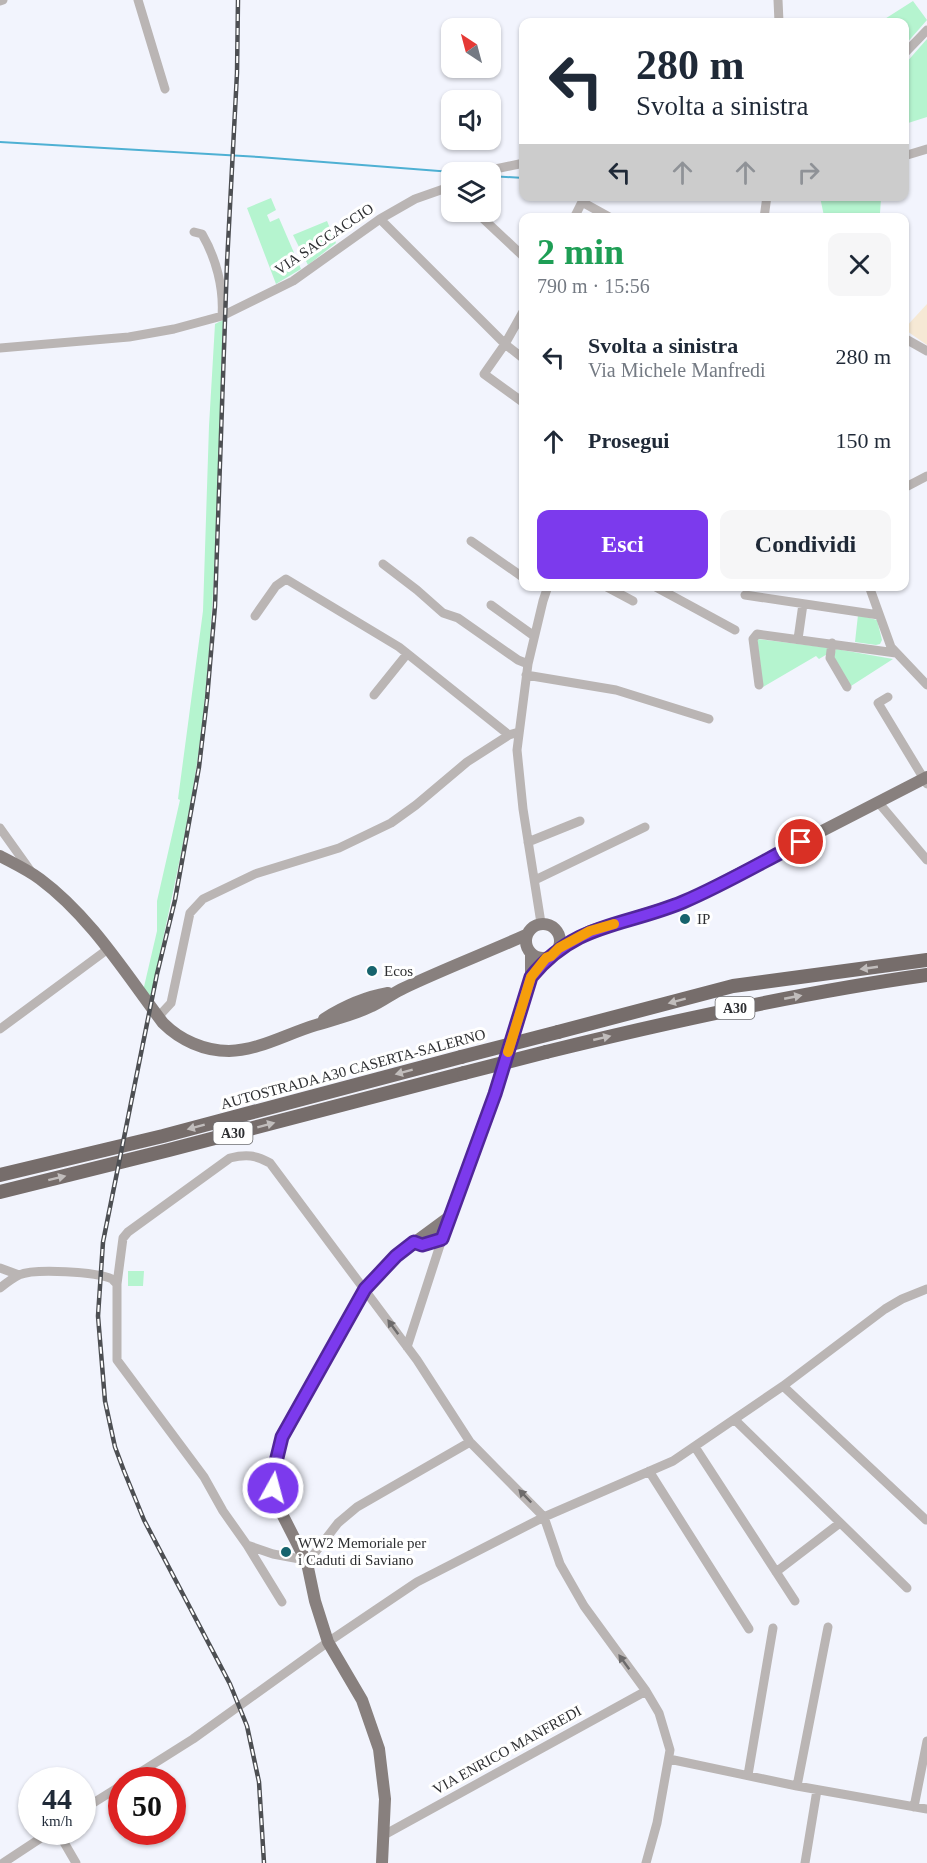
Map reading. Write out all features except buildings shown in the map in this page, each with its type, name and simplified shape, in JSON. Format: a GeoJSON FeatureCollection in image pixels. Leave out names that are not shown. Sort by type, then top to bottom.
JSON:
{"type":"FeatureCollection","features":[{"type":"Feature","properties":{"kind":"highway","name":"AUTOSTRADA A30 CASERTA-SALERNO"},"geometry":{"type":"LineString","coordinates":[[0,1175],[163,1136],[733,986],[927,960]]}},
{"type":"Feature","properties":{"kind":"highway","name":"AUTOSTRADA A30 CASERTA-SALERNO"},"geometry":{"type":"LineString","coordinates":[[0,1192],[546,1052],[740,1006],[855,985],[927,975]]}},
{"type":"Feature","properties":{"kind":"main road"},"geometry":{"type":"LineString","coordinates":[[531,977],[546,958],[590,931],[684,902],[878,802],[926,780]]}},
{"type":"Feature","properties":{"kind":"main road"},"geometry":{"type":"LineString","coordinates":[[0,856],[32,874],[78,913],[108,949],[160,1020],[184,1040],[226,1051],[266,1044],[315,1025],[340,1019],[372,1006],[399,990],[526,935]]}},
{"type":"Feature","properties":{"kind":"main road"},"geometry":{"type":"LineString","coordinates":[[418,1244],[442,1239],[500,1076],[531,977],[530,952],[525,941],[526,935],[532,927],[541,923],[552,926],[557,930],[560,939],[559,948]]}},
{"type":"Feature","properties":{"kind":"main road"},"geometry":{"type":"LineString","coordinates":[[557,930],[590,931]]}},
{"type":"Feature","properties":{"kind":"main road"},"geometry":{"type":"LineString","coordinates":[[484,954],[530,952],[546,958]]}},
{"type":"Feature","properties":{"kind":"main road"},"geometry":{"type":"LineString","coordinates":[[382,1863],[385,1799],[379,1749],[362,1700],[328,1642],[306,1561],[278,1506],[273,1488],[274,1470],[282,1437],[365,1289],[396,1256],[418,1244],[449,1217]]}},
{"type":"Feature","properties":{"kind":"street"},"geometry":{"type":"LineString","coordinates":[[138,0],[165,89]]}},
{"type":"Feature","properties":{"kind":"street"},"geometry":{"type":"LineString","coordinates":[[778,0],[779,18]]}},
{"type":"Feature","properties":{"kind":"street"},"geometry":{"type":"LineString","coordinates":[[909,49],[927,30]]}},
{"type":"Feature","properties":{"kind":"street"},"geometry":{"type":"LineString","coordinates":[[909,154],[927,149]]}},
{"type":"Feature","properties":{"kind":"street"},"geometry":{"type":"LineString","coordinates":[[501,168],[519,164]]}},
{"type":"Feature","properties":{"kind":"street","name":"VIA SACCACCIO"},"geometry":{"type":"LineString","coordinates":[[0,348],[129,337],[174,329],[222,316],[293,281],[380,219],[415,199],[441,190]]}},
{"type":"Feature","properties":{"kind":"street"},"geometry":{"type":"LineString","coordinates":[[576,213],[582,202],[602,213]]}},
{"type":"Feature","properties":{"kind":"street"},"geometry":{"type":"LineString","coordinates":[[380,219],[505,344],[519,355]]}},
{"type":"Feature","properties":{"kind":"street"},"geometry":{"type":"LineString","coordinates":[[487,222],[519,251]]}},
{"type":"Feature","properties":{"kind":"street"},"geometry":{"type":"LineString","coordinates":[[194,232],[202,234],[213,260],[222,288],[222,316]]}},
{"type":"Feature","properties":{"kind":"street"},"geometry":{"type":"LineString","coordinates":[[519,319],[484,374],[519,399]]}},
{"type":"Feature","properties":{"kind":"street"},"geometry":{"type":"LineString","coordinates":[[909,341],[927,351]]}},
{"type":"Feature","properties":{"kind":"street"},"geometry":{"type":"LineString","coordinates":[[909,485],[927,476]]}},
{"type":"Feature","properties":{"kind":"street"},"geometry":{"type":"LineString","coordinates":[[471,541],[519,575]]}},
{"type":"Feature","properties":{"kind":"street"},"geometry":{"type":"LineString","coordinates":[[383,564],[442,613],[458,618],[518,660],[528,664]]}},
{"type":"Feature","properties":{"kind":"street"},"geometry":{"type":"LineString","coordinates":[[255,616],[276,586],[286,579],[407,654],[509,735]]}},
{"type":"Feature","properties":{"kind":"street"},"geometry":{"type":"LineString","coordinates":[[541,923],[517,750],[528,664],[547,591]]}},
{"type":"Feature","properties":{"kind":"street"},"geometry":{"type":"LineString","coordinates":[[614,591],[633,601]]}},
{"type":"Feature","properties":{"kind":"street"},"geometry":{"type":"LineString","coordinates":[[663,591],[735,630]]}},
{"type":"Feature","properties":{"kind":"street"},"geometry":{"type":"LineString","coordinates":[[871,591],[891,647],[927,685]]}},
{"type":"Feature","properties":{"kind":"street"},"geometry":{"type":"LineString","coordinates":[[746,596],[879,615]]}},
{"type":"Feature","properties":{"kind":"street"},"geometry":{"type":"LineString","coordinates":[[798,639],[803,604]]}},
{"type":"Feature","properties":{"kind":"street"},"geometry":{"type":"LineString","coordinates":[[491,605],[534,636]]}},
{"type":"Feature","properties":{"kind":"street"},"geometry":{"type":"LineString","coordinates":[[759,685],[754,636],[760,634],[896,653]]}},
{"type":"Feature","properties":{"kind":"street"},"geometry":{"type":"LineString","coordinates":[[832,644],[830,657],[848,687]]}},
{"type":"Feature","properties":{"kind":"street"},"geometry":{"type":"LineString","coordinates":[[374,695],[407,654]]}},
{"type":"Feature","properties":{"kind":"street"},"geometry":{"type":"LineString","coordinates":[[526,675],[616,690],[709,719]]}},
{"type":"Feature","properties":{"kind":"street"},"geometry":{"type":"LineString","coordinates":[[888,697],[878,703],[926,780]]}},
{"type":"Feature","properties":{"kind":"street"},"geometry":{"type":"LineString","coordinates":[[160,1020],[171,1003],[190,913],[202,899],[255,874],[339,848],[391,823],[417,805],[468,762],[509,735],[519,732]]}},
{"type":"Feature","properties":{"kind":"street"},"geometry":{"type":"LineString","coordinates":[[878,802],[927,860]]}},
{"type":"Feature","properties":{"kind":"street"},"geometry":{"type":"LineString","coordinates":[[528,842],[580,821]]}},
{"type":"Feature","properties":{"kind":"street"},"geometry":{"type":"LineString","coordinates":[[535,880],[645,827]]}},
{"type":"Feature","properties":{"kind":"street"},"geometry":{"type":"LineString","coordinates":[[0,828],[32,874]]}},
{"type":"Feature","properties":{"kind":"street"},"geometry":{"type":"LineString","coordinates":[[0,1029],[108,949]]}},
{"type":"Feature","properties":{"kind":"street"},"geometry":{"type":"LineString","coordinates":[[282,1602],[223,1511],[204,1477],[117,1360],[117,1284],[123,1238],[128,1232],[230,1158],[241,1155],[257,1156],[270,1163],[407,1347],[470,1442],[544,1517],[560,1564],[584,1606],[646,1691],[659,1713],[669,1754],[657,1823],[646,1863]]}},
{"type":"Feature","properties":{"kind":"street"},"geometry":{"type":"LineString","coordinates":[[407,1347],[442,1239],[436,1234],[429,1233]]}},
{"type":"Feature","properties":{"kind":"street"},"geometry":{"type":"LineString","coordinates":[[418,1244],[435,1261]]}},
{"type":"Feature","properties":{"kind":"street"},"geometry":{"type":"LineString","coordinates":[[0,1268],[20,1275]]}},
{"type":"Feature","properties":{"kind":"street"},"geometry":{"type":"LineString","coordinates":[[0,1288],[20,1275],[38,1271],[107,1276],[117,1284]]}},
{"type":"Feature","properties":{"kind":"street"},"geometry":{"type":"LineString","coordinates":[[149,1767],[193,1739],[328,1642],[417,1582],[544,1517],[673,1461],[783,1386],[885,1309],[927,1289]]}},
{"type":"Feature","properties":{"kind":"street"},"geometry":{"type":"LineString","coordinates":[[783,1386],[926,1520]]}},
{"type":"Feature","properties":{"kind":"street"},"geometry":{"type":"LineString","coordinates":[[735,1420],[907,1588]]}},
{"type":"Feature","properties":{"kind":"street"},"geometry":{"type":"LineString","coordinates":[[247,1545],[273,1554],[306,1561],[338,1523],[357,1507],[470,1442]]}},
{"type":"Feature","properties":{"kind":"street"},"geometry":{"type":"LineString","coordinates":[[695,1447],[795,1601]]}},
{"type":"Feature","properties":{"kind":"street"},"geometry":{"type":"LineString","coordinates":[[649,1471],[749,1629]]}},
{"type":"Feature","properties":{"kind":"street"},"geometry":{"type":"LineString","coordinates":[[776,1572],[840,1523]]}},
{"type":"Feature","properties":{"kind":"street"},"geometry":{"type":"LineString","coordinates":[[797,1786],[828,1627]]}},
{"type":"Feature","properties":{"kind":"street"},"geometry":{"type":"LineString","coordinates":[[748,1775],[773,1628]]}},
{"type":"Feature","properties":{"kind":"street","name":"VIA ENRICO MANFREDI"},"geometry":{"type":"LineString","coordinates":[[384,1834],[646,1691]]}},
{"type":"Feature","properties":{"kind":"street"},"geometry":{"type":"LineString","coordinates":[[914,1807],[927,1741]]}},
{"type":"Feature","properties":{"kind":"street"},"geometry":{"type":"LineString","coordinates":[[669,1754],[797,1786],[927,1809]]}},
{"type":"Feature","properties":{"kind":"street"},"geometry":{"type":"LineString","coordinates":[[805,1863],[817,1790]]}},
{"type":"Feature","properties":{"kind":"street"},"geometry":{"type":"LineString","coordinates":[[3,1863],[30,1845]]}},
{"type":"Feature","properties":{"kind":"street"},"geometry":{"type":"LineString","coordinates":[[66,1845],[76,1863]]}},
{"type":"Feature","properties":{"kind":"shaded area"},"geometry":{"type":"Polygon","coordinates":[[[927,304],[927,345],[909,332],[909,324],[927,304]]]}},
{"type":"Feature","properties":{"kind":"green space"},"geometry":{"type":"Polygon","coordinates":[[[913,1],[927,20],[909,40],[909,18],[886,18],[913,1]]]}},
{"type":"Feature","properties":{"kind":"green space"},"geometry":{"type":"Polygon","coordinates":[[[927,39],[927,117],[909,123],[909,59],[927,39]]]}},
{"type":"Feature","properties":{"kind":"green space"},"geometry":{"type":"Polygon","coordinates":[[[271,198],[276,210],[267,215],[270,222],[279,218],[301,269],[276,284],[247,208],[271,198]]]}},
{"type":"Feature","properties":{"kind":"green space"},"geometry":{"type":"Polygon","coordinates":[[[821,201],[881,201],[880,213],[823,213],[821,201]]]}},
{"type":"Feature","properties":{"kind":"green space"},"geometry":{"type":"Polygon","coordinates":[[[327,221],[336,243],[308,265],[293,235],[327,221]]]}},
{"type":"Feature","properties":{"kind":"green space"},"geometry":{"type":"Polygon","coordinates":[[[223,320],[215,550],[202,728],[182,846],[150,1001],[143,991],[157,931],[157,901],[180,800],[178,799],[203,611],[215,324],[223,320]]]}},
{"type":"Feature","properties":{"kind":"green space"},"geometry":{"type":"Polygon","coordinates":[[[858,615],[877,620],[882,640],[880,644],[855,642],[858,615]]]}},
{"type":"Feature","properties":{"kind":"green space"},"geometry":{"type":"Polygon","coordinates":[[[757,639],[830,648],[829,653],[819,659],[816,656],[763,687],[757,639]]]}},
{"type":"Feature","properties":{"kind":"green space"},"geometry":{"type":"Polygon","coordinates":[[[836,649],[893,659],[851,686],[833,658],[836,649]]]}},
{"type":"Feature","properties":{"kind":"green space"},"geometry":{"type":"Polygon","coordinates":[[[128,1271],[144,1271],[143,1286],[128,1286],[128,1271]]]}},
{"type":"Feature","properties":{"kind":"waterway"},"geometry":{"type":"LineString","coordinates":[[0,142],[259,157],[441,171]]}},
{"type":"Feature","properties":{"kind":"waterway"},"geometry":{"type":"LineString","coordinates":[[501,177],[519,178]]}},
{"type":"Feature","properties":{"kind":"railway"},"geometry":{"type":"LineString","coordinates":[[238,0],[215,606],[207,699],[199,767],[175,900],[157,974],[103,1242],[98,1316],[105,1401],[115,1447],[144,1520],[230,1684],[247,1726],[259,1782],[264,1863]]}},
{"type":"Feature","properties":{"kind":"slow traffic"},"geometry":{"type":"LineString","coordinates":[[508,1052],[531,977],[546,958],[590,931],[614,924]]}},
{"type":"Feature","properties":{"kind":"place","name":"IP"},"geometry":{"type":"Point","coordinates":[685,919]}},
{"type":"Feature","properties":{"kind":"place","name":"Ecos"},"geometry":{"type":"Point","coordinates":[372,971]}},
{"type":"Feature","properties":{"kind":"place","name":"WW2 Memoriale per i Caduti di Saviano"},"geometry":{"type":"Point","coordinates":[286,1552]}},
{"type":"Feature","properties":{"kind":"route"},"geometry":{"type":"LineString","coordinates":[[273,1488],[274,1470],[282,1437],[365,1289],[396,1256],[414,1242],[422,1245],[442,1239],[495,1094],[531,977],[538,967],[559,948],[590,931],[684,902],[801,842]]}}]}
